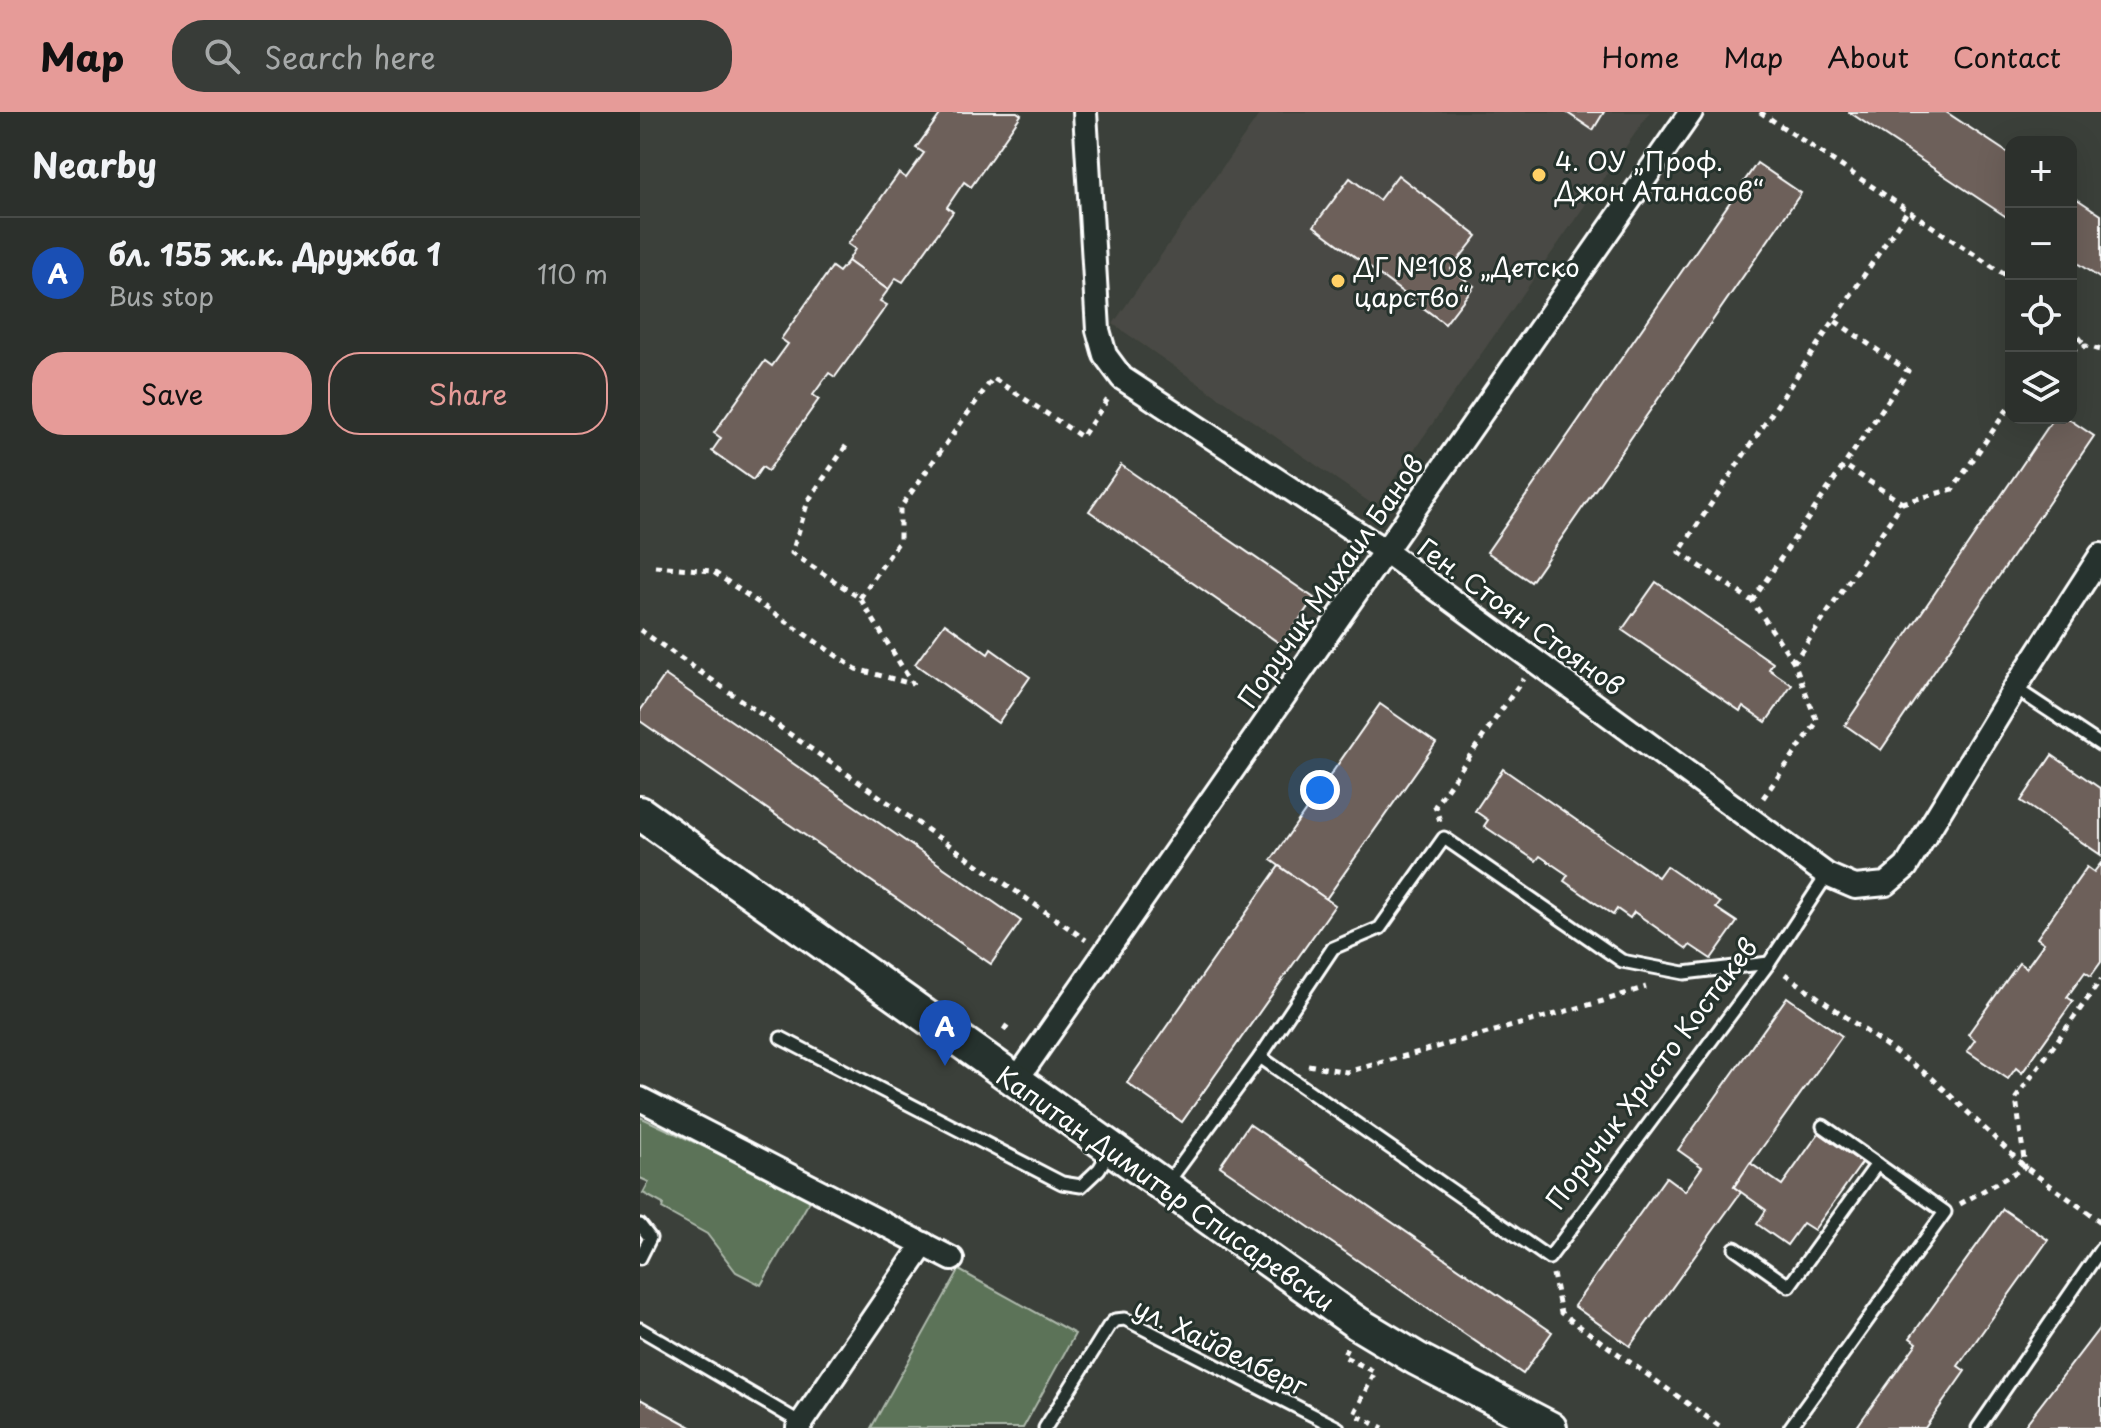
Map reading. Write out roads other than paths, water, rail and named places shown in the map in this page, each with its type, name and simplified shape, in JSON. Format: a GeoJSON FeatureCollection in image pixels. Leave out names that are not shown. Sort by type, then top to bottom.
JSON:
{"type":"FeatureCollection","features":[{"type":"Feature","properties":{"kind":"street","name":"Ген. Стоян Стоянов"},"geometry":{"type":"LineString","coordinates":[[1085,112],[1098,330],[1105,355],[1122,378],[1385,551],[1827,875]]}},
{"type":"Feature","properties":{"kind":"street","name":"Поручик Михаил Банов"},"geometry":{"type":"LineString","coordinates":[[1015,1082],[1691,112]]}},
{"type":"Feature","properties":{"kind":"street"},"geometry":{"type":"LineString","coordinates":[[1827,875],[1855,887],[1886,884],[1906,867],[2015,688],[2101,555]]}},
{"type":"Feature","properties":{"kind":"street","name":"Капитан Димитър Списаревски"},"geometry":{"type":"LineString","coordinates":[[640,813],[1357,1323],[1417,1359],[1550,1428]]}},
{"type":"Feature","properties":{"kind":"street"},"geometry":{"type":"LineString","coordinates":[[640,1099],[952,1259]]}},
{"type":"Feature","properties":{"kind":"street"},"geometry":{"type":"LineString","coordinates":[[799,1426],[924,1244]]}},
{"type":"Feature","properties":{"kind":"lane"},"geometry":{"type":"LineString","coordinates":[[2015,688],[2101,745]]}},
{"type":"Feature","properties":{"kind":"lane"},"geometry":{"type":"LineString","coordinates":[[1165,1186],[1260,1057],[1333,948],[1380,928],[1444,838],[1622,961],[1684,973],[1769,963]]}},
{"type":"Feature","properties":{"kind":"lane","name":"Поручик Христо Костакев"},"geometry":{"type":"LineString","coordinates":[[1260,1057],[1549,1258],[1769,963],[1827,875]]}},
{"type":"Feature","properties":{"kind":"lane"},"geometry":{"type":"LineString","coordinates":[[781,1038],[1062,1183],[1081,1186],[1099,1169],[1111,1149]]}},
{"type":"Feature","properties":{"kind":"lane"},"geometry":{"type":"LineString","coordinates":[[1790,1428],[1945,1212],[1823,1126]]}},
{"type":"Feature","properties":{"kind":"lane"},"geometry":{"type":"LineString","coordinates":[[1735,1248],[1789,1286],[1877,1164]]}},
{"type":"Feature","properties":{"kind":"lane"},"geometry":{"type":"LineString","coordinates":[[640,1225],[650,1238],[640,1258]]}},
{"type":"Feature","properties":{"kind":"lane"},"geometry":{"type":"LineString","coordinates":[[1978,1428],[2101,1249]]}},
{"type":"Feature","properties":{"kind":"lane","name":"ул. Хайделберг"},"geometry":{"type":"LineString","coordinates":[[1045,1428],[1109,1326],[1115,1320],[1125,1319],[1338,1428]]}},
{"type":"Feature","properties":{"kind":"lane"},"geometry":{"type":"LineString","coordinates":[[640,1329],[799,1426]]}},
{"type":"Feature","properties":{"kind":"place","name":"4. ОУ „Проф. Джон Атанасов“"},"geometry":{"type":"Point","coordinates":[1539,175]}},
{"type":"Feature","properties":{"kind":"place","name":"ДГ №108 „Детско царство“"},"geometry":{"type":"Point","coordinates":[1338,281]}},
{"type":"Feature","properties":{"kind":"place","name":"бл. 155 ж.к. Дружба 1"},"geometry":{"type":"Point","coordinates":[945,1066]}}]}
